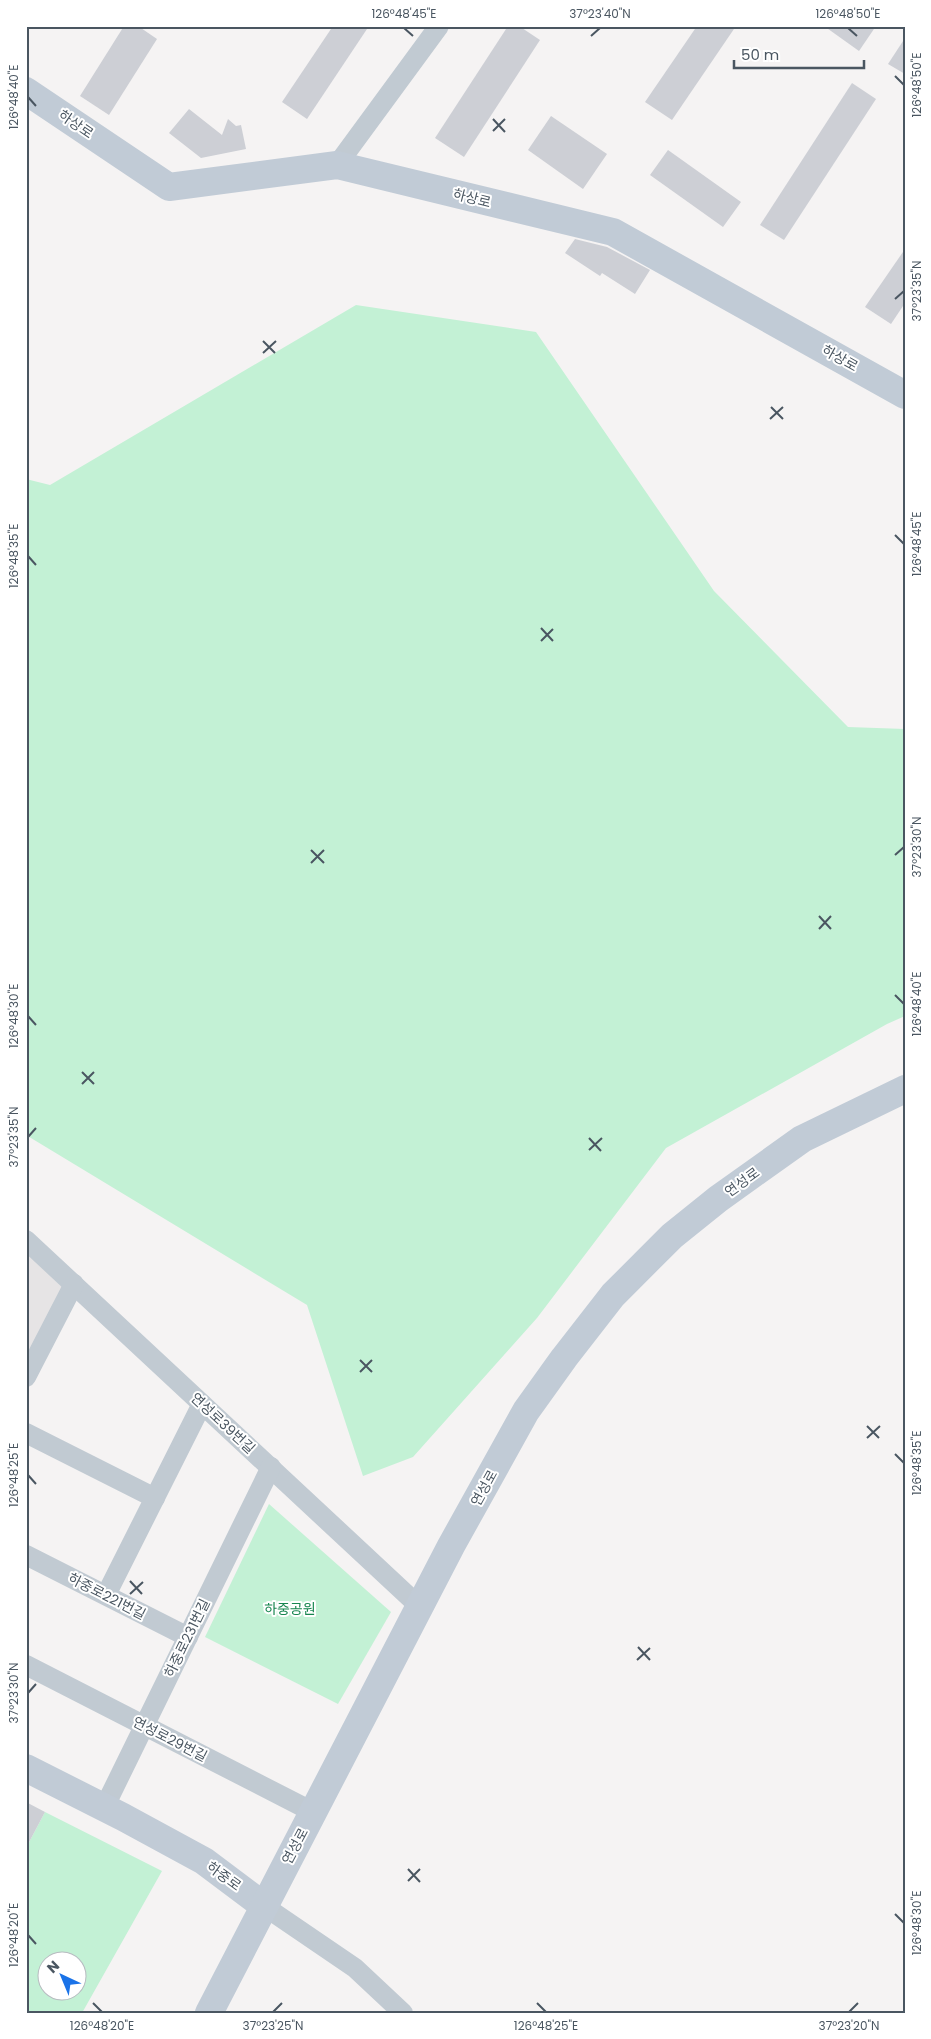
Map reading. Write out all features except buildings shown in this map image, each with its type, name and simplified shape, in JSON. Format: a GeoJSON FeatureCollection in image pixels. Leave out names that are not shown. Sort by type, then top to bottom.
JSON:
{"type":"FeatureCollection","features":[{"type":"Feature","properties":{"kind":"street"},"geometry":{"type":"LineString","coordinates":[[337,165],[439,26]]}},
{"type":"Feature","properties":{"kind":"street","name":"하상로"},"geometry":{"type":"LineString","coordinates":[[26,91],[169,187],[337,165],[613,232],[902,387]]}},
{"type":"Feature","properties":{"kind":"street","name":"연성로"},"geometry":{"type":"LineString","coordinates":[[209,2013],[420,1607],[526,1411],[613,1295],[672,1236],[718,1199],[802,1139],[905,1089]]}},
{"type":"Feature","properties":{"kind":"street","name":"연성로39번길"},"geometry":{"type":"LineString","coordinates":[[26,1240],[420,1607]]}},
{"type":"Feature","properties":{"kind":"street"},"geometry":{"type":"LineString","coordinates":[[26,1377],[74,1284]]}},
{"type":"Feature","properties":{"kind":"street"},"geometry":{"type":"LineString","coordinates":[[106,1595],[202,1404]]}},
{"type":"Feature","properties":{"kind":"street"},"geometry":{"type":"LineString","coordinates":[[26,1433],[155,1498]]}},
{"type":"Feature","properties":{"kind":"street","name":"하중로231번길"},"geometry":{"type":"LineString","coordinates":[[104,1808],[270,1468]]}},
{"type":"Feature","properties":{"kind":"street","name":"하중로221번길"},"geometry":{"type":"LineString","coordinates":[[26,1555],[188,1637]]}},
{"type":"Feature","properties":{"kind":"street","name":"연성로29번길"},"geometry":{"type":"LineString","coordinates":[[26,1665],[313,1812]]}},
{"type":"Feature","properties":{"kind":"street","name":"하중로"},"geometry":{"type":"LineString","coordinates":[[26,1768],[204,1861],[264,1906],[355,1968],[403,2013]]}},
{"type":"Feature","properties":{"kind":"shaded area"},"geometry":{"type":"Polygon","coordinates":[[[26,1253],[65,1289],[26,1362],[26,1253]]]}},
{"type":"Feature","properties":{"kind":"green space"},"geometry":{"type":"Polygon","coordinates":[[[356,305],[536,332],[714,591],[848,727],[905,729],[905,1016],[887,1024],[666,1148],[537,1318],[413,1457],[363,1476],[307,1305],[26,1135],[26,479],[50,485],[356,305]]]}},
{"type":"Feature","properties":{"kind":"green space","name":"하중공원"},"geometry":{"type":"Polygon","coordinates":[[[269,1504],[391,1612],[338,1704],[205,1637],[269,1504]]]}},
{"type":"Feature","properties":{"kind":"green space"},"geometry":{"type":"Polygon","coordinates":[[[45,1812],[162,1871],[82,2013],[26,2013],[26,1848],[45,1812]]]}}]}
